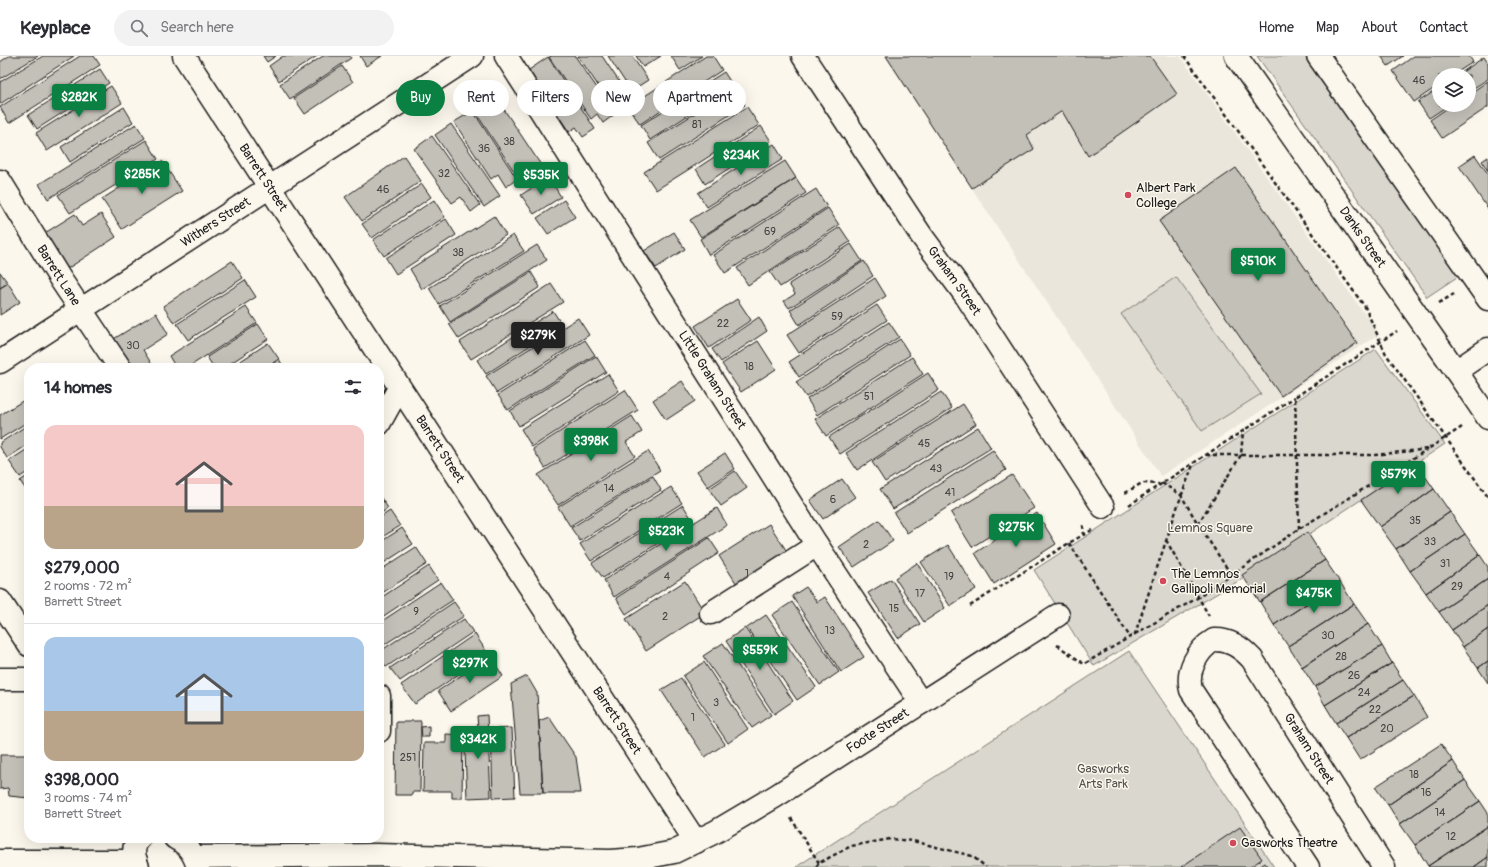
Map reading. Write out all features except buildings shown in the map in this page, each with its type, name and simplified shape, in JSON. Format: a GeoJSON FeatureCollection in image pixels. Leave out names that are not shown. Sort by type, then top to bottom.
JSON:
{"type":"FeatureCollection","features":[{"type":"Feature","properties":{"kind":"street","name":"Barrett Street"},"geometry":{"type":"LineString","coordinates":[[184,56],[383,363]]}},
{"type":"Feature","properties":{"kind":"street","name":"Withers Street"},"geometry":{"type":"LineString","coordinates":[[0,362],[472,56]]}},
{"type":"Feature","properties":{"kind":"street","name":"Little Graham Street"},"geometry":{"type":"LineString","coordinates":[[506,56],[817,545],[921,703]]}},
{"type":"Feature","properties":{"kind":"street","name":"Graham Street"},"geometry":{"type":"LineString","coordinates":[[803,56],[924,241],[966,296],[1103,506]]}},
{"type":"Feature","properties":{"kind":"street","name":"Danks Street"},"geometry":{"type":"LineString","coordinates":[[1236,56],[1419,317],[1486,416]]}},
{"type":"Feature","properties":{"kind":"street"},"geometry":{"type":"LineString","coordinates":[[1318,56],[1488,299]]}},
{"type":"Feature","properties":{"kind":"street","name":"Barrett Lane"},"geometry":{"type":"LineString","coordinates":[[0,181],[61,280],[117,363]]}},
{"type":"Feature","properties":{"kind":"street"},"geometry":{"type":"LineString","coordinates":[[1456,371],[1488,349]]}},
{"type":"Feature","properties":{"kind":"street","name":"Barrett Street"},"geometry":{"type":"LineString","coordinates":[[384,365],[696,842]]}},
{"type":"Feature","properties":{"kind":"street"},"geometry":{"type":"LineString","coordinates":[[384,415],[399,388]]}},
{"type":"Feature","properties":{"kind":"street"},"geometry":{"type":"LineString","coordinates":[[711,612],[817,545]]}},
{"type":"Feature","properties":{"kind":"street"},"geometry":{"type":"LineString","coordinates":[[0,601],[24,637]]}},
{"type":"Feature","properties":{"kind":"street","name":"Foote Street"},"geometry":{"type":"LineString","coordinates":[[197,862],[376,846],[625,860],[674,852],[730,824],[776,796],[1058,615]]}},
{"type":"Feature","properties":{"kind":"street"},"geometry":{"type":"LineString","coordinates":[[1224,640],[1214,640],[1198,652],[1192,669],[1190,681],[1191,690],[1308,867]]}},
{"type":"Feature","properties":{"kind":"street","name":"Graham Street"},"geometry":{"type":"LineString","coordinates":[[1224,640],[1246,652],[1252,659],[1384,867]]}},
{"type":"Feature","properties":{"kind":"street"},"geometry":{"type":"LineString","coordinates":[[0,679],[24,679]]}},
{"type":"Feature","properties":{"kind":"street"},"geometry":{"type":"LineString","coordinates":[[0,861],[137,864],[134,851],[136,843]]}},
{"type":"Feature","properties":{"kind":"street"},"geometry":{"type":"LineString","coordinates":[[184,843],[197,862]]}},
{"type":"Feature","properties":{"kind":"path"},"geometry":{"type":"LineString","coordinates":[[1184,56],[1365,308],[1386,354],[1488,497]]}},
{"type":"Feature","properties":{"kind":"path"},"geometry":{"type":"LineString","coordinates":[[1128,506],[1161,483],[1474,280]]}},
{"type":"Feature","properties":{"kind":"path"},"geometry":{"type":"LineString","coordinates":[[1295,397],[1299,530]]}},
{"type":"Feature","properties":{"kind":"path"},"geometry":{"type":"LineString","coordinates":[[1035,630],[1084,664],[1232,576],[1299,530],[1446,437],[1486,416]]}},
{"type":"Feature","properties":{"kind":"path"},"geometry":{"type":"LineString","coordinates":[[1198,524],[1241,455],[1243,431]]}},
{"type":"Feature","properties":{"kind":"path"},"geometry":{"type":"LineString","coordinates":[[1205,455],[1375,455],[1428,449]]}},
{"type":"Feature","properties":{"kind":"path"},"geometry":{"type":"LineString","coordinates":[[1135,634],[1181,495],[1194,462]]}},
{"type":"Feature","properties":{"kind":"path"},"geometry":{"type":"LineString","coordinates":[[1103,506],[1142,483],[1161,483],[1181,495],[1232,576]]}},
{"type":"Feature","properties":{"kind":"path"},"geometry":{"type":"LineString","coordinates":[[970,606],[1069,543],[1097,527]]}},
{"type":"Feature","properties":{"kind":"path"},"geometry":{"type":"LineString","coordinates":[[1166,540],[1224,640]]}},
{"type":"Feature","properties":{"kind":"path"},"geometry":{"type":"LineString","coordinates":[[1069,543],[1130,637]]}},
{"type":"Feature","properties":{"kind":"path"},"geometry":{"type":"LineString","coordinates":[[776,796],[819,863]]}},
{"type":"Feature","properties":{"kind":"path"},"geometry":{"type":"LineString","coordinates":[[816,867],[819,863],[851,846],[890,839],[913,841],[972,856],[986,867]]}},
{"type":"Feature","properties":{"kind":"shaded area","name":"Albert Park College"},"geometry":{"type":"Polygon","coordinates":[[[885,56],[1180,56],[1379,334],[1161,476],[885,56]]]}},
{"type":"Feature","properties":{"kind":"green space"},"geometry":{"type":"Polygon","coordinates":[[[1257,56],[1306,56],[1460,275],[1427,297],[1257,56]]]}},
{"type":"Feature","properties":{"kind":"green space"},"geometry":{"type":"Polygon","coordinates":[[[1176,277],[1261,394],[1202,431],[1121,314],[1176,277]]]}},
{"type":"Feature","properties":{"kind":"green space","name":"Lemnos Square"},"geometry":{"type":"Polygon","coordinates":[[[1376,349],[1445,444],[1240,580],[1094,666],[1034,570],[1376,349]]]}},
{"type":"Feature","properties":{"kind":"green space","name":"Gasworks Arts Park"},"geometry":{"type":"Polygon","coordinates":[[[1129,651],[1274,867],[796,867],[1129,651]]]}},
{"type":"Feature","properties":{"kind":"place","name":"Albert Park College"},"geometry":{"type":"Point","coordinates":[1128,195]}},
{"type":"Feature","properties":{"kind":"place","name":"The Lemnos Gallipoli Memorial"},"geometry":{"type":"Point","coordinates":[1163,581]}},
{"type":"Feature","properties":{"kind":"place","name":"Gasworks Theatre"},"geometry":{"type":"Point","coordinates":[1233,843]}}]}
